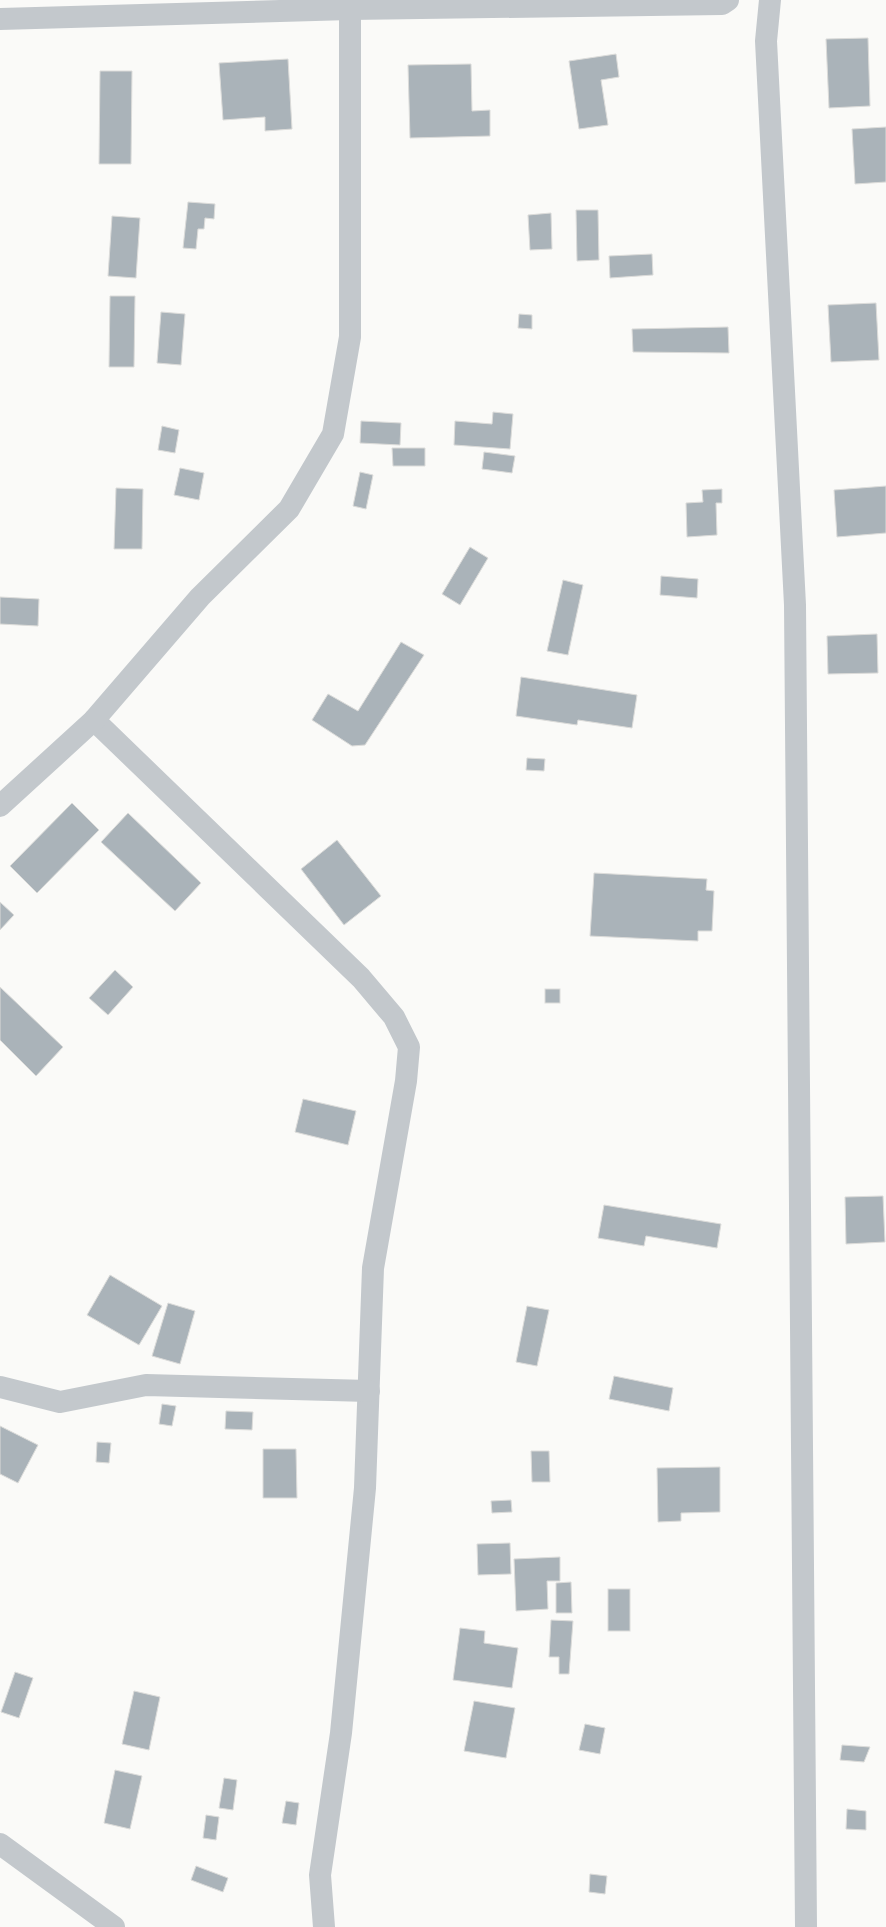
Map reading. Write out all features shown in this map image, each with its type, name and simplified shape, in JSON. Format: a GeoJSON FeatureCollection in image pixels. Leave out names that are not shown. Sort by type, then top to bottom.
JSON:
{"type":"FeatureCollection","features":[{"type":"Feature","properties":{"kind":"street"},"geometry":{"type":"LineString","coordinates":[[0,19],[350,5],[722,4],[728,0]]}},
{"type":"Feature","properties":{"kind":"street"},"geometry":{"type":"LineString","coordinates":[[770,0],[766,41],[796,605],[806,1927]]}},
{"type":"Feature","properties":{"kind":"street"},"geometry":{"type":"LineString","coordinates":[[0,806],[94,720],[200,597],[289,509],[333,434],[350,337],[350,5]]}},
{"type":"Feature","properties":{"kind":"street"},"geometry":{"type":"LineString","coordinates":[[94,720],[361,978],[394,1016],[409,1047],[406,1081],[373,1268],[364,1488],[341,1733],[320,1875],[324,1927]]}},
{"type":"Feature","properties":{"kind":"street"},"geometry":{"type":"LineString","coordinates":[[0,1387],[60,1402],[146,1386],[368,1390]]}},
{"type":"Feature","properties":{"kind":"street"},"geometry":{"type":"LineString","coordinates":[[0,1844],[114,1927]]}},
{"type":"Feature","properties":{"kind":"building"},"geometry":{"type":"Polygon","coordinates":[[[868,38],[870,106],[829,108],[826,39],[868,38]]]}},
{"type":"Feature","properties":{"kind":"building"},"geometry":{"type":"Polygon","coordinates":[[[616,54],[619,77],[601,80],[608,125],[579,129],[569,61],[616,54]]]}},
{"type":"Feature","properties":{"kind":"building"},"geometry":{"type":"Polygon","coordinates":[[[288,59],[292,129],[265,131],[265,117],[223,120],[219,63],[288,59]]]}},
{"type":"Feature","properties":{"kind":"building"},"geometry":{"type":"Polygon","coordinates":[[[471,64],[472,111],[490,110],[490,136],[410,138],[408,65],[471,64]]]}},
{"type":"Feature","properties":{"kind":"building"},"geometry":{"type":"Polygon","coordinates":[[[100,71],[132,71],[131,164],[99,164],[100,71]]]}},
{"type":"Feature","properties":{"kind":"building"},"geometry":{"type":"Polygon","coordinates":[[[886,127],[886,182],[855,184],[852,129],[886,127]]]}},
{"type":"Feature","properties":{"kind":"building"},"geometry":{"type":"Polygon","coordinates":[[[188,202],[215,204],[214,219],[205,218],[204,229],[198,229],[196,249],[183,248],[188,202]]]}},
{"type":"Feature","properties":{"kind":"building"},"geometry":{"type":"Polygon","coordinates":[[[576,210],[598,210],[599,260],[577,261],[576,210]]]}},
{"type":"Feature","properties":{"kind":"building"},"geometry":{"type":"Polygon","coordinates":[[[551,213],[552,249],[530,250],[528,215],[551,213]]]}},
{"type":"Feature","properties":{"kind":"building"},"geometry":{"type":"Polygon","coordinates":[[[112,216],[140,218],[136,278],[108,276],[112,216]]]}},
{"type":"Feature","properties":{"kind":"building"},"geometry":{"type":"Polygon","coordinates":[[[652,254],[653,275],[610,278],[609,256],[652,254]]]}},
{"type":"Feature","properties":{"kind":"building"},"geometry":{"type":"Polygon","coordinates":[[[110,296],[135,296],[134,367],[109,367],[110,296]]]}},
{"type":"Feature","properties":{"kind":"building"},"geometry":{"type":"Polygon","coordinates":[[[876,303],[879,360],[831,362],[828,305],[876,303]]]}},
{"type":"Feature","properties":{"kind":"building"},"geometry":{"type":"Polygon","coordinates":[[[161,312],[185,314],[181,365],[157,363],[161,312]]]}},
{"type":"Feature","properties":{"kind":"building"},"geometry":{"type":"Polygon","coordinates":[[[519,314],[532,315],[532,329],[518,328],[519,314]]]}},
{"type":"Feature","properties":{"kind":"building"},"geometry":{"type":"Polygon","coordinates":[[[728,327],[729,353],[633,352],[632,329],[728,327]]]}},
{"type":"Feature","properties":{"kind":"building"},"geometry":{"type":"Polygon","coordinates":[[[493,412],[513,414],[510,449],[454,445],[455,421],[492,424],[493,412]]]}},
{"type":"Feature","properties":{"kind":"building"},"geometry":{"type":"Polygon","coordinates":[[[361,421],[401,423],[400,445],[360,443],[361,421]]]}},
{"type":"Feature","properties":{"kind":"building"},"geometry":{"type":"Polygon","coordinates":[[[162,426],[179,430],[175,453],[158,450],[162,426]]]}},
{"type":"Feature","properties":{"kind":"building"},"geometry":{"type":"Polygon","coordinates":[[[392,448],[425,448],[425,466],[393,466],[392,448]]]}},
{"type":"Feature","properties":{"kind":"building"},"geometry":{"type":"Polygon","coordinates":[[[484,452],[515,456],[512,473],[482,469],[484,452]]]}},
{"type":"Feature","properties":{"kind":"building"},"geometry":{"type":"Polygon","coordinates":[[[180,468],[204,473],[199,500],[174,495],[180,468]]]}},
{"type":"Feature","properties":{"kind":"building"},"geometry":{"type":"Polygon","coordinates":[[[360,472],[373,475],[366,509],[353,506],[360,472]]]}},
{"type":"Feature","properties":{"kind":"building"},"geometry":{"type":"Polygon","coordinates":[[[886,486],[886,533],[837,537],[834,490],[886,486]]]}},
{"type":"Feature","properties":{"kind":"building"},"geometry":{"type":"Polygon","coordinates":[[[116,488],[143,489],[142,549],[114,549],[116,488]]]}},
{"type":"Feature","properties":{"kind":"building"},"geometry":{"type":"Polygon","coordinates":[[[722,489],[722,503],[716,503],[717,535],[687,537],[686,503],[703,502],[702,490],[722,489]]]}},
{"type":"Feature","properties":{"kind":"building"},"geometry":{"type":"Polygon","coordinates":[[[470,547],[488,558],[460,605],[442,594],[470,547]]]}},
{"type":"Feature","properties":{"kind":"building"},"geometry":{"type":"Polygon","coordinates":[[[661,576],[698,579],[697,598],[660,595],[661,576]]]}},
{"type":"Feature","properties":{"kind":"building"},"geometry":{"type":"Polygon","coordinates":[[[563,580],[583,585],[568,655],[547,651],[563,580]]]}},
{"type":"Feature","properties":{"kind":"building"},"geometry":{"type":"Polygon","coordinates":[[[0,597],[39,599],[38,626],[0,624],[0,597]]]}},
{"type":"Feature","properties":{"kind":"building"},"geometry":{"type":"Polygon","coordinates":[[[877,634],[878,673],[828,674],[827,636],[877,634]]]}},
{"type":"Feature","properties":{"kind":"building"},"geometry":{"type":"Polygon","coordinates":[[[401,642],[424,655],[365,745],[352,746],[312,720],[328,694],[358,711],[401,642]]]}},
{"type":"Feature","properties":{"kind":"building"},"geometry":{"type":"Polygon","coordinates":[[[521,677],[637,695],[632,728],[578,720],[577,725],[516,716],[521,677]]]}},
{"type":"Feature","properties":{"kind":"building"},"geometry":{"type":"Polygon","coordinates":[[[527,758],[545,759],[544,771],[526,770],[527,758]]]}},
{"type":"Feature","properties":{"kind":"building"},"geometry":{"type":"Polygon","coordinates":[[[72,803],[99,830],[37,893],[10,866],[72,803]]]}},
{"type":"Feature","properties":{"kind":"building"},"geometry":{"type":"Polygon","coordinates":[[[128,813],[201,883],[175,911],[101,842],[128,813]]]}},
{"type":"Feature","properties":{"kind":"building"},"geometry":{"type":"Polygon","coordinates":[[[337,840],[381,896],[344,925],[301,869],[337,840]]]}},
{"type":"Feature","properties":{"kind":"building"},"geometry":{"type":"Polygon","coordinates":[[[594,873],[707,879],[706,890],[714,891],[712,931],[698,931],[698,941],[590,936],[594,873]]]}},
{"type":"Feature","properties":{"kind":"building"},"geometry":{"type":"Polygon","coordinates":[[[0,902],[14,915],[0,930],[0,902]]]}},
{"type":"Feature","properties":{"kind":"building"},"geometry":{"type":"Polygon","coordinates":[[[115,970],[133,987],[108,1015],[89,998],[115,970]]]}},
{"type":"Feature","properties":{"kind":"building"},"geometry":{"type":"Polygon","coordinates":[[[0,987],[63,1047],[36,1076],[0,1040],[0,987]]]}},
{"type":"Feature","properties":{"kind":"building"},"geometry":{"type":"Polygon","coordinates":[[[545,989],[560,989],[560,1003],[545,1003],[545,989]]]}},
{"type":"Feature","properties":{"kind":"building"},"geometry":{"type":"Polygon","coordinates":[[[303,1099],[356,1111],[348,1145],[295,1132],[303,1099]]]}},
{"type":"Feature","properties":{"kind":"building"},"geometry":{"type":"Polygon","coordinates":[[[883,1196],[885,1242],[846,1244],[845,1197],[883,1196]]]}},
{"type":"Feature","properties":{"kind":"building"},"geometry":{"type":"Polygon","coordinates":[[[604,1205],[721,1224],[717,1248],[646,1236],[644,1246],[598,1238],[604,1205]]]}},
{"type":"Feature","properties":{"kind":"building"},"geometry":{"type":"Polygon","coordinates":[[[110,1275],[162,1306],[139,1345],[87,1315],[110,1275]]]}},
{"type":"Feature","properties":{"kind":"building"},"geometry":{"type":"Polygon","coordinates":[[[168,1303],[195,1311],[180,1364],[152,1356],[168,1303]]]}},
{"type":"Feature","properties":{"kind":"building"},"geometry":{"type":"Polygon","coordinates":[[[527,1306],[549,1310],[537,1366],[516,1362],[527,1306]]]}},
{"type":"Feature","properties":{"kind":"building"},"geometry":{"type":"Polygon","coordinates":[[[614,1376],[673,1388],[669,1411],[609,1399],[614,1376]]]}},
{"type":"Feature","properties":{"kind":"building"},"geometry":{"type":"Polygon","coordinates":[[[162,1404],[176,1406],[172,1426],[159,1424],[162,1404]]]}},
{"type":"Feature","properties":{"kind":"building"},"geometry":{"type":"Polygon","coordinates":[[[226,1411],[253,1412],[252,1430],[225,1429],[226,1411]]]}},
{"type":"Feature","properties":{"kind":"building"},"geometry":{"type":"Polygon","coordinates":[[[0,1426],[38,1445],[18,1483],[0,1474],[0,1426]]]}},
{"type":"Feature","properties":{"kind":"building"},"geometry":{"type":"Polygon","coordinates":[[[97,1442],[111,1443],[109,1463],[96,1462],[97,1442]]]}},
{"type":"Feature","properties":{"kind":"building"},"geometry":{"type":"Polygon","coordinates":[[[263,1449],[296,1449],[297,1498],[263,1498],[263,1449]]]}},
{"type":"Feature","properties":{"kind":"building"},"geometry":{"type":"Polygon","coordinates":[[[531,1451],[549,1451],[550,1482],[532,1482],[531,1451]]]}},
{"type":"Feature","properties":{"kind":"building"},"geometry":{"type":"Polygon","coordinates":[[[720,1467],[720,1512],[681,1513],[681,1521],[658,1522],[657,1468],[720,1467]]]}},
{"type":"Feature","properties":{"kind":"building"},"geometry":{"type":"Polygon","coordinates":[[[511,1500],[512,1512],[492,1513],[491,1501],[511,1500]]]}},
{"type":"Feature","properties":{"kind":"building"},"geometry":{"type":"Polygon","coordinates":[[[510,1543],[511,1574],[478,1575],[477,1544],[510,1543]]]}},
{"type":"Feature","properties":{"kind":"building"},"geometry":{"type":"Polygon","coordinates":[[[560,1557],[560,1581],[547,1581],[548,1609],[516,1611],[514,1559],[560,1557]]]}},
{"type":"Feature","properties":{"kind":"building"},"geometry":{"type":"Polygon","coordinates":[[[571,1582],[572,1613],[556,1613],[556,1583],[571,1582]]]}},
{"type":"Feature","properties":{"kind":"building"},"geometry":{"type":"Polygon","coordinates":[[[608,1589],[630,1589],[630,1631],[608,1631],[608,1589]]]}},
{"type":"Feature","properties":{"kind":"building"},"geometry":{"type":"Polygon","coordinates":[[[551,1620],[573,1621],[569,1674],[559,1674],[559,1657],[549,1657],[551,1620]]]}},
{"type":"Feature","properties":{"kind":"building"},"geometry":{"type":"Polygon","coordinates":[[[460,1628],[485,1631],[484,1643],[518,1648],[512,1688],[453,1680],[460,1628]]]}},
{"type":"Feature","properties":{"kind":"building"},"geometry":{"type":"Polygon","coordinates":[[[15,1672],[33,1678],[19,1718],[1,1712],[15,1672]]]}},
{"type":"Feature","properties":{"kind":"building"},"geometry":{"type":"Polygon","coordinates":[[[134,1691],[160,1697],[149,1750],[122,1744],[134,1691]]]}},
{"type":"Feature","properties":{"kind":"building"},"geometry":{"type":"Polygon","coordinates":[[[474,1701],[515,1708],[506,1758],[464,1751],[474,1701]]]}},
{"type":"Feature","properties":{"kind":"building"},"geometry":{"type":"Polygon","coordinates":[[[585,1724],[605,1728],[600,1754],[579,1750],[585,1724]]]}},
{"type":"Feature","properties":{"kind":"building"},"geometry":{"type":"Polygon","coordinates":[[[842,1745],[870,1747],[864,1762],[840,1760],[842,1745]]]}},
{"type":"Feature","properties":{"kind":"building"},"geometry":{"type":"Polygon","coordinates":[[[115,1770],[142,1776],[130,1829],[104,1823],[115,1770]]]}},
{"type":"Feature","properties":{"kind":"building"},"geometry":{"type":"Polygon","coordinates":[[[224,1778],[237,1780],[233,1810],[219,1808],[224,1778]]]}},
{"type":"Feature","properties":{"kind":"building"},"geometry":{"type":"Polygon","coordinates":[[[286,1801],[299,1803],[296,1825],[282,1823],[286,1801]]]}},
{"type":"Feature","properties":{"kind":"building"},"geometry":{"type":"Polygon","coordinates":[[[847,1809],[866,1811],[866,1830],[846,1829],[847,1809]]]}},
{"type":"Feature","properties":{"kind":"building"},"geometry":{"type":"Polygon","coordinates":[[[206,1815],[219,1817],[216,1840],[203,1838],[206,1815]]]}},
{"type":"Feature","properties":{"kind":"building"},"geometry":{"type":"Polygon","coordinates":[[[196,1866],[228,1878],[223,1892],[191,1880],[196,1866]]]}},
{"type":"Feature","properties":{"kind":"building"},"geometry":{"type":"Polygon","coordinates":[[[590,1874],[607,1876],[605,1894],[589,1892],[590,1874]]]}}]}
